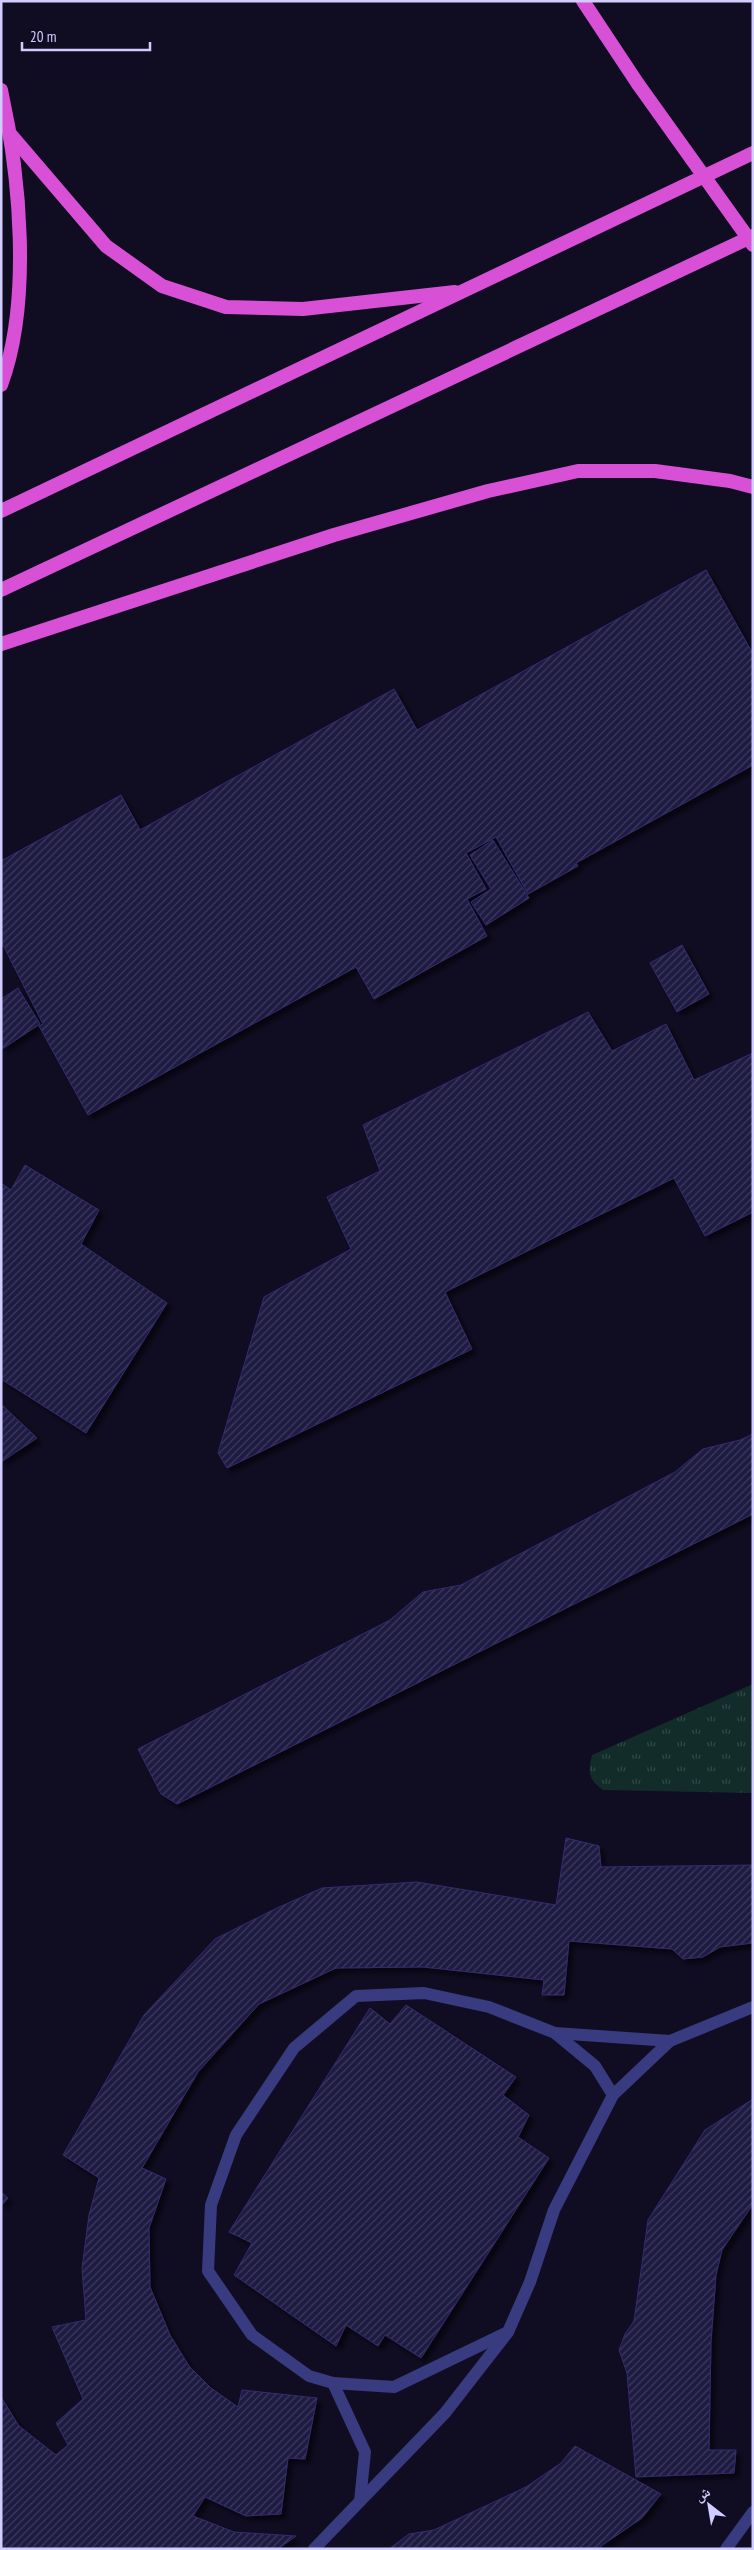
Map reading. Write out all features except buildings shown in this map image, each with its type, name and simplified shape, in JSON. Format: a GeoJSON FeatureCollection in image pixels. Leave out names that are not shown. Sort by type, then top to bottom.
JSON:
{"type":"FeatureCollection","features":[{"type":"Feature","properties":{"kind":"highway"},"geometry":{"type":"LineString","coordinates":[[583,1],[638,84],[753,245]]}},
{"type":"Feature","properties":{"kind":"highway"},"geometry":{"type":"LineString","coordinates":[[1,90],[12,135],[19,233],[20,280],[16,329],[1,385]]}},
{"type":"Feature","properties":{"kind":"highway"},"geometry":{"type":"LineString","coordinates":[[12,135],[106,246],[162,286],[226,307],[303,309],[467,290]]}},
{"type":"Feature","properties":{"kind":"highway"},"geometry":{"type":"LineString","coordinates":[[1,511],[753,153]]}},
{"type":"Feature","properties":{"kind":"highway"},"geometry":{"type":"LineString","coordinates":[[1,590],[753,236]]}},
{"type":"Feature","properties":{"kind":"highway"},"geometry":{"type":"LineString","coordinates":[[1,644],[334,535],[488,491],[578,471],[655,472],[730,481],[753,487]]}},
{"type":"Feature","properties":{"kind":"lane"},"geometry":{"type":"LineString","coordinates":[[508,2332],[394,2387],[332,2383],[309,2376],[252,2335],[208,2271],[211,2204],[236,2135],[294,2048],[356,1996],[424,1993],[489,2008],[556,2033],[670,2041]]}},
{"type":"Feature","properties":{"kind":"lane"},"geometry":{"type":"LineString","coordinates":[[314,2549],[445,2413],[508,2332],[530,2282],[554,2210],[613,2095],[670,2041],[753,2007]]}},
{"type":"Feature","properties":{"kind":"lane"},"geometry":{"type":"LineString","coordinates":[[556,2033],[595,2066],[613,2095]]}},
{"type":"Feature","properties":{"kind":"lane"},"geometry":{"type":"LineString","coordinates":[[332,2383],[365,2452],[360,2501]]}},
{"type":"Feature","properties":{"kind":"lane"},"geometry":{"type":"LineString","coordinates":[[726,2549],[753,2512]]}},
{"type":"Feature","properties":{"kind":"green space"},"geometry":{"type":"Polygon","coordinates":[[[753,1684],[753,1793],[603,1790],[592,1779],[590,1767],[592,1755],[753,1684]]]}}]}
